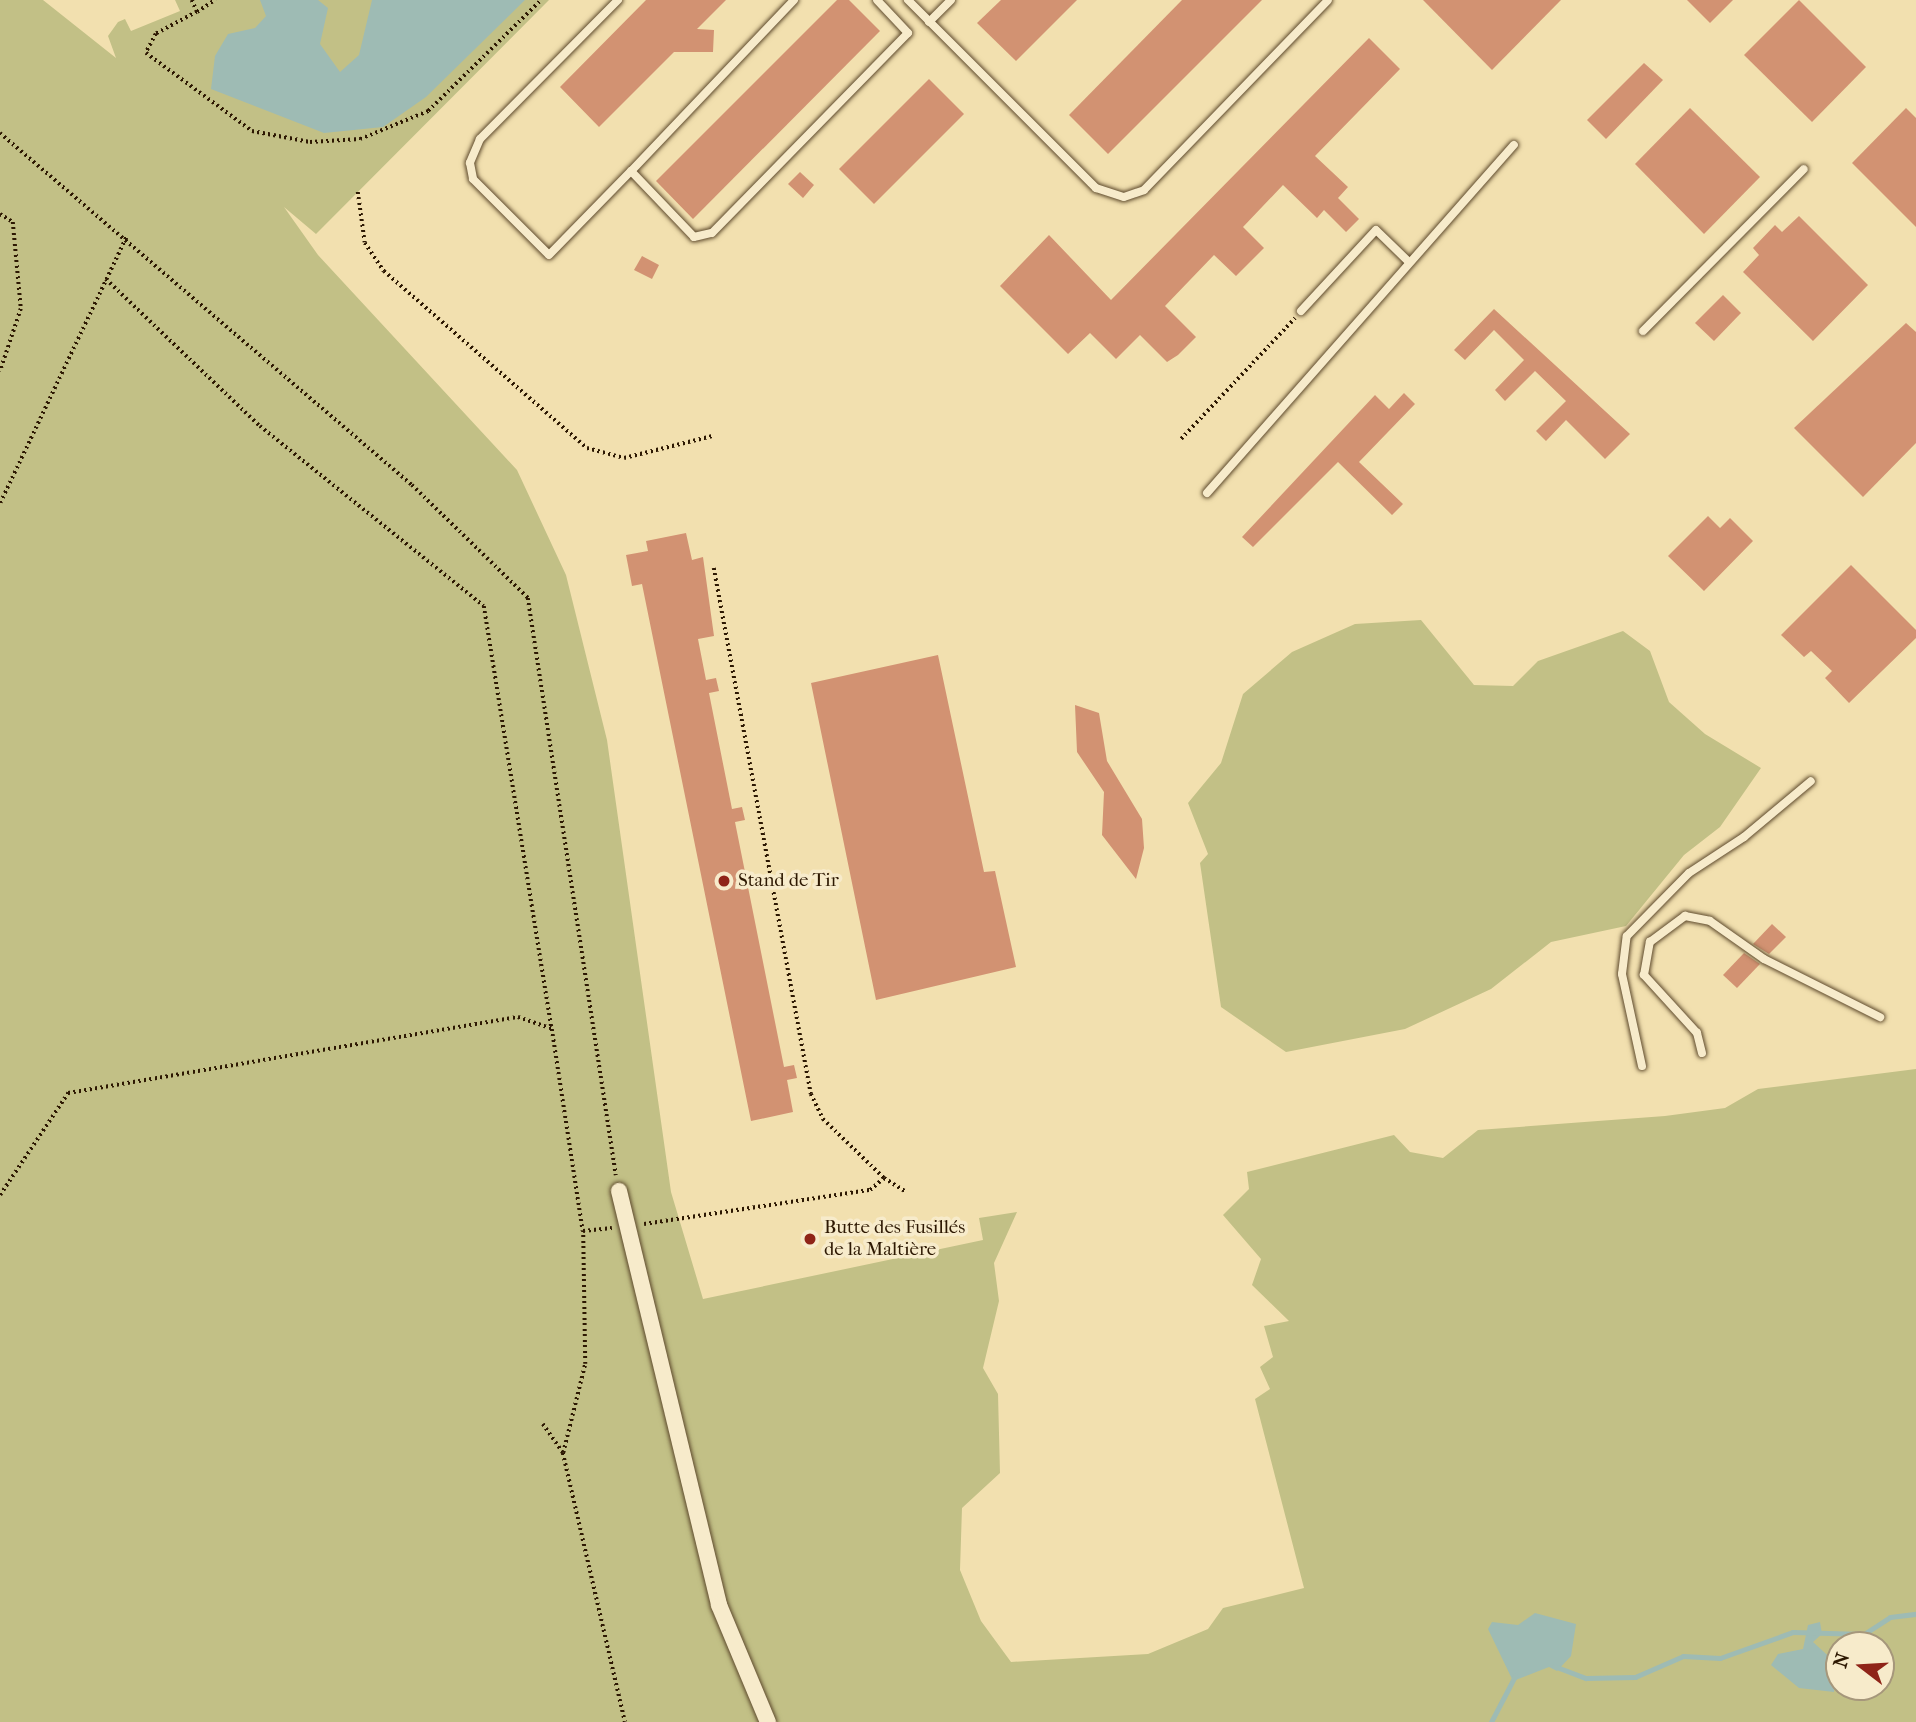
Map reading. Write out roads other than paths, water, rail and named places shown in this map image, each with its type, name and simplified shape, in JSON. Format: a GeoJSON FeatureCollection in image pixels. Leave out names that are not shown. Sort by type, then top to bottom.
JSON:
{"type":"FeatureCollection","features":[{"type":"Feature","properties":{"kind":"street"},"geometry":{"type":"LineString","coordinates":[[619,1191],[624,1226],[719,1605],[768,1722]]}},
{"type":"Feature","properties":{"kind":"lane"},"geometry":{"type":"LineString","coordinates":[[618,0],[480,139],[470,163],[483,190],[549,256],[794,0]]}},
{"type":"Feature","properties":{"kind":"lane"},"geometry":{"type":"LineString","coordinates":[[631,171],[694,237],[707,238],[908,33],[877,0]]}},
{"type":"Feature","properties":{"kind":"lane"},"geometry":{"type":"LineString","coordinates":[[908,0],[1097,188],[1124,197],[1144,190],[1328,0]]}},
{"type":"Feature","properties":{"kind":"lane"},"geometry":{"type":"LineString","coordinates":[[929,22],[951,0]]}},
{"type":"Feature","properties":{"kind":"lane"},"geometry":{"type":"LineString","coordinates":[[1207,493],[1514,145]]}},
{"type":"Feature","properties":{"kind":"lane"},"geometry":{"type":"LineString","coordinates":[[1643,331],[1804,169]]}},
{"type":"Feature","properties":{"kind":"lane"},"geometry":{"type":"LineString","coordinates":[[1301,311],[1376,230],[1409,262]]}},
{"type":"Feature","properties":{"kind":"lane"},"geometry":{"type":"LineString","coordinates":[[1642,1066],[1622,974],[1627,936],[1689,873],[1744,837],[1811,780]]}},
{"type":"Feature","properties":{"kind":"lane"},"geometry":{"type":"LineString","coordinates":[[1702,1053],[1697,1033],[1644,975],[1650,942],[1685,916],[1710,921],[1764,960],[1881,1017]]}},
{"type":"Feature","properties":{"kind":"water"},"geometry":{"type":"Polygon","coordinates":[[[260,0],[318,0],[328,8],[320,44],[340,72],[359,55],[372,0],[525,0],[426,97],[383,127],[324,133],[211,89],[215,56],[228,34],[255,28],[266,16],[260,0]]]}},
{"type":"Feature","properties":{"kind":"water"},"geometry":{"type":"Polygon","coordinates":[[[1535,1613],[1576,1624],[1571,1656],[1557,1671],[1549,1667],[1513,1681],[1488,1629],[1492,1622],[1518,1625],[1535,1613]]]}},
{"type":"Feature","properties":{"kind":"water"},"geometry":{"type":"Polygon","coordinates":[[[1820,1622],[1822,1634],[1813,1642],[1825,1653],[1825,1691],[1799,1688],[1771,1665],[1778,1654],[1803,1649],[1808,1625],[1820,1622]]]}},
{"type":"Feature","properties":{"kind":"waterway"},"geometry":{"type":"LineString","coordinates":[[1554,1666],[1586,1678],[1635,1677],[1683,1656],[1720,1658],[1793,1632],[1864,1634],[1890,1617],[1916,1614]]}},
{"type":"Feature","properties":{"kind":"waterway"},"geometry":{"type":"LineString","coordinates":[[1491,1722],[1515,1676]]}},
{"type":"Feature","properties":{"kind":"place","name":"Stand de Tir"},"geometry":{"type":"Point","coordinates":[724,881]}},
{"type":"Feature","properties":{"kind":"place","name":"Butte des Fusillés de la Maltière"},"geometry":{"type":"Point","coordinates":[810,1239]}}]}
